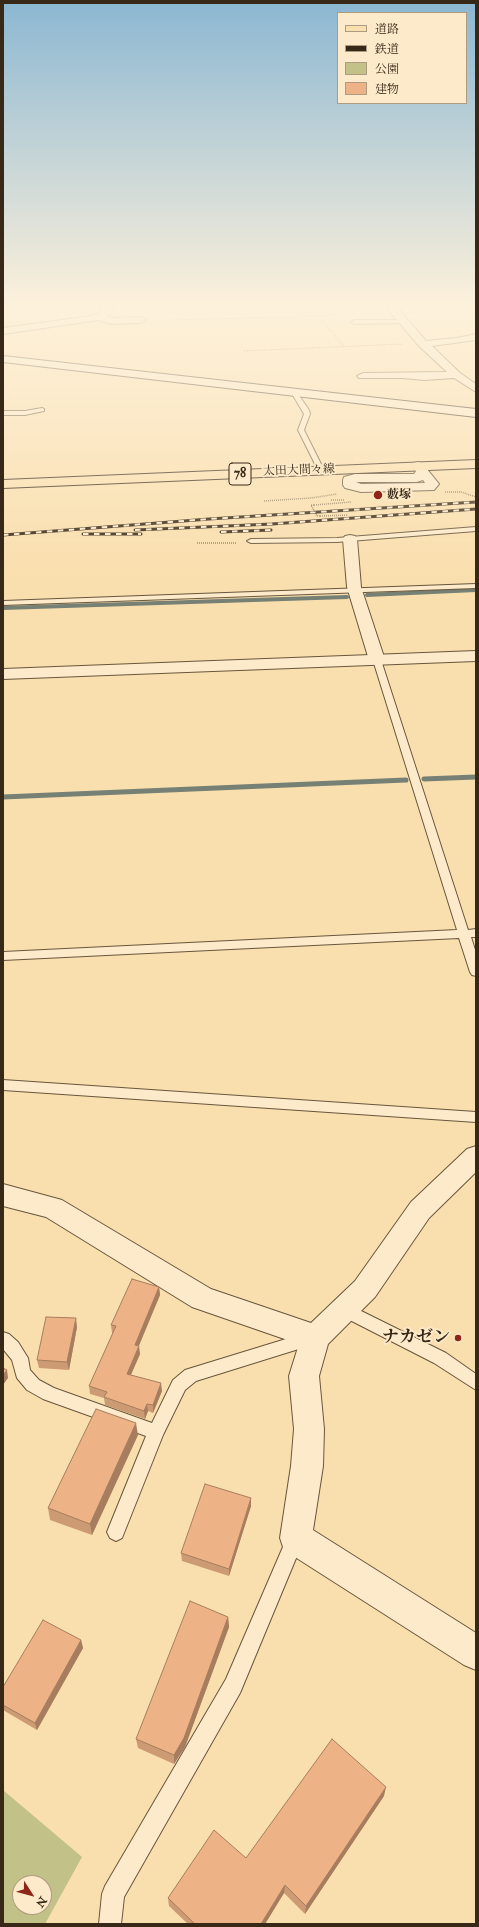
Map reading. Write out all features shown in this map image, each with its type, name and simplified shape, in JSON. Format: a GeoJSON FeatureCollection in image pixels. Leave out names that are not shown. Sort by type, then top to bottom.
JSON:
{"type":"FeatureCollection","features":[{"type":"Feature","properties":{"kind":"main road","name":"太田大間々線"},"geometry":{"type":"LineString","coordinates":[[3,484],[321,470],[420,469],[476,464]]}},
{"type":"Feature","properties":{"kind":"street"},"geometry":{"type":"LineString","coordinates":[[332,396],[420,405],[476,414]]}},
{"type":"Feature","properties":{"kind":"street"},"geometry":{"type":"LineString","coordinates":[[420,469],[432,484],[429,487],[358,488],[352,486],[349,480],[359,477],[418,478],[421,475],[420,469]]}},
{"type":"Feature","properties":{"kind":"street"},"geometry":{"type":"LineString","coordinates":[[350,539],[354,587],[377,660]]}},
{"type":"Feature","properties":{"kind":"street"},"geometry":{"type":"LineString","coordinates":[[3,674],[476,656]]}},
{"type":"Feature","properties":{"kind":"street"},"geometry":{"type":"LineString","coordinates":[[476,1156],[420,1210],[365,1289],[316,1337],[304,1376],[309,1429],[307,1466],[296,1538],[476,1653]]}},
{"type":"Feature","properties":{"kind":"street"},"geometry":{"type":"LineString","coordinates":[[3,1195],[53,1208],[202,1298],[316,1337]]}},
{"type":"Feature","properties":{"kind":"lane"},"geometry":{"type":"LineString","coordinates":[[296,396],[306,410],[307,414],[301,430],[321,470]]}},
{"type":"Feature","properties":{"kind":"lane"},"geometry":{"type":"LineString","coordinates":[[3,413],[25,413],[42,410]]}},
{"type":"Feature","properties":{"kind":"lane"},"geometry":{"type":"LineString","coordinates":[[251,541],[350,539],[476,529]]}},
{"type":"Feature","properties":{"kind":"lane"},"geometry":{"type":"LineString","coordinates":[[3,603],[476,586]]}},
{"type":"Feature","properties":{"kind":"lane"},"geometry":{"type":"LineString","coordinates":[[377,660],[470,933],[476,972]]}},
{"type":"Feature","properties":{"kind":"lane"},"geometry":{"type":"LineString","coordinates":[[3,956],[470,933]]}},
{"type":"Feature","properties":{"kind":"lane"},"geometry":{"type":"LineString","coordinates":[[3,1085],[476,1117]]}},
{"type":"Feature","properties":{"kind":"lane"},"geometry":{"type":"LineString","coordinates":[[345,1310],[440,1358],[476,1383]]}},
{"type":"Feature","properties":{"kind":"lane"},"geometry":{"type":"LineString","coordinates":[[116,1532],[156,1432],[179,1385],[191,1375],[316,1337]]}},
{"type":"Feature","properties":{"kind":"lane"},"geometry":{"type":"LineString","coordinates":[[3,1339],[12,1347],[20,1358],[23,1373],[33,1385],[49,1394],[156,1432]]}},
{"type":"Feature","properties":{"kind":"lane"},"geometry":{"type":"LineString","coordinates":[[110,1924],[113,1894],[233,1686],[296,1538]]}},
{"type":"Feature","properties":{"kind":"path"},"geometry":{"type":"LineString","coordinates":[[441,492],[462,492],[476,497]]}},
{"type":"Feature","properties":{"kind":"path"},"geometry":{"type":"LineString","coordinates":[[264,501],[310,498],[340,494]]}},
{"type":"Feature","properties":{"kind":"path"},"geometry":{"type":"LineString","coordinates":[[331,500],[345,500],[347,503]]}},
{"type":"Feature","properties":{"kind":"path"},"geometry":{"type":"LineString","coordinates":[[344,503],[311,505],[317,516],[348,515]]}},
{"type":"Feature","properties":{"kind":"path"},"geometry":{"type":"LineString","coordinates":[[197,543],[245,543],[251,541]]}},
{"type":"Feature","properties":{"kind":"green space"},"geometry":{"type":"Polygon","coordinates":[[[3,1790],[82,1857],[52,1911],[52,1875],[12,1875],[12,1915],[50,1915],[45,1924],[3,1924],[3,1790]]]}},
{"type":"Feature","properties":{"kind":"building"},"geometry":{"type":"Polygon","coordinates":[[[132,1279],[159,1287],[135,1345],[139,1346],[127,1374],[161,1383],[153,1405],[147,1404],[144,1411],[104,1397],[107,1392],[89,1386],[116,1326],[111,1325],[132,1279]]]}},
{"type":"Feature","properties":{"kind":"building"},"geometry":{"type":"Polygon","coordinates":[[[46,1317],[76,1318],[67,1362],[37,1360],[46,1317]]]}},
{"type":"Feature","properties":{"kind":"building"},"geometry":{"type":"Polygon","coordinates":[[[3,1368],[7,1370],[3,1375],[3,1368]]]}},
{"type":"Feature","properties":{"kind":"building"},"geometry":{"type":"Polygon","coordinates":[[[96,1409],[136,1423],[90,1524],[48,1508],[96,1409]]]}},
{"type":"Feature","properties":{"kind":"building"},"geometry":{"type":"Polygon","coordinates":[[[205,1484],[251,1498],[229,1569],[181,1553],[205,1484]]]}},
{"type":"Feature","properties":{"kind":"building"},"geometry":{"type":"Polygon","coordinates":[[[190,1601],[228,1617],[184,1738],[174,1755],[136,1739],[190,1601]]]}},
{"type":"Feature","properties":{"kind":"building"},"geometry":{"type":"Polygon","coordinates":[[[43,1620],[81,1640],[35,1723],[3,1705],[3,1687],[43,1620]]]}},
{"type":"Feature","properties":{"kind":"building"},"geometry":{"type":"Polygon","coordinates":[[[332,1739],[386,1787],[306,1906],[285,1885],[261,1924],[195,1924],[168,1898],[214,1830],[246,1858],[332,1739]]]}},
{"type":"Feature","properties":{"kind":"waterway"},"geometry":{"type":"LineString","coordinates":[[367,595],[476,590]]}},
{"type":"Feature","properties":{"kind":"waterway"},"geometry":{"type":"LineString","coordinates":[[3,608],[347,597]]}},
{"type":"Feature","properties":{"kind":"waterway"},"geometry":{"type":"LineString","coordinates":[[424,779],[476,777]]}},
{"type":"Feature","properties":{"kind":"waterway"},"geometry":{"type":"LineString","coordinates":[[3,797],[406,780]]}},
{"type":"Feature","properties":{"kind":"railway"},"geometry":{"type":"LineString","coordinates":[[3,535],[209,519],[476,502]]}},
{"type":"Feature","properties":{"kind":"railway"},"geometry":{"type":"LineString","coordinates":[[135,530],[272,524],[476,509]]}},
{"type":"Feature","properties":{"kind":"railway"},"geometry":{"type":"LineString","coordinates":[[221,532],[271,530]]}},
{"type":"Feature","properties":{"kind":"railway"},"geometry":{"type":"LineString","coordinates":[[83,534],[141,534]]}},
{"type":"Feature","properties":{"kind":"place","name":"藪塚"},"geometry":{"type":"Point","coordinates":[378,495]}},
{"type":"Feature","properties":{"kind":"place","name":"ナカゼン"},"geometry":{"type":"Point","coordinates":[458,1338]}}]}
